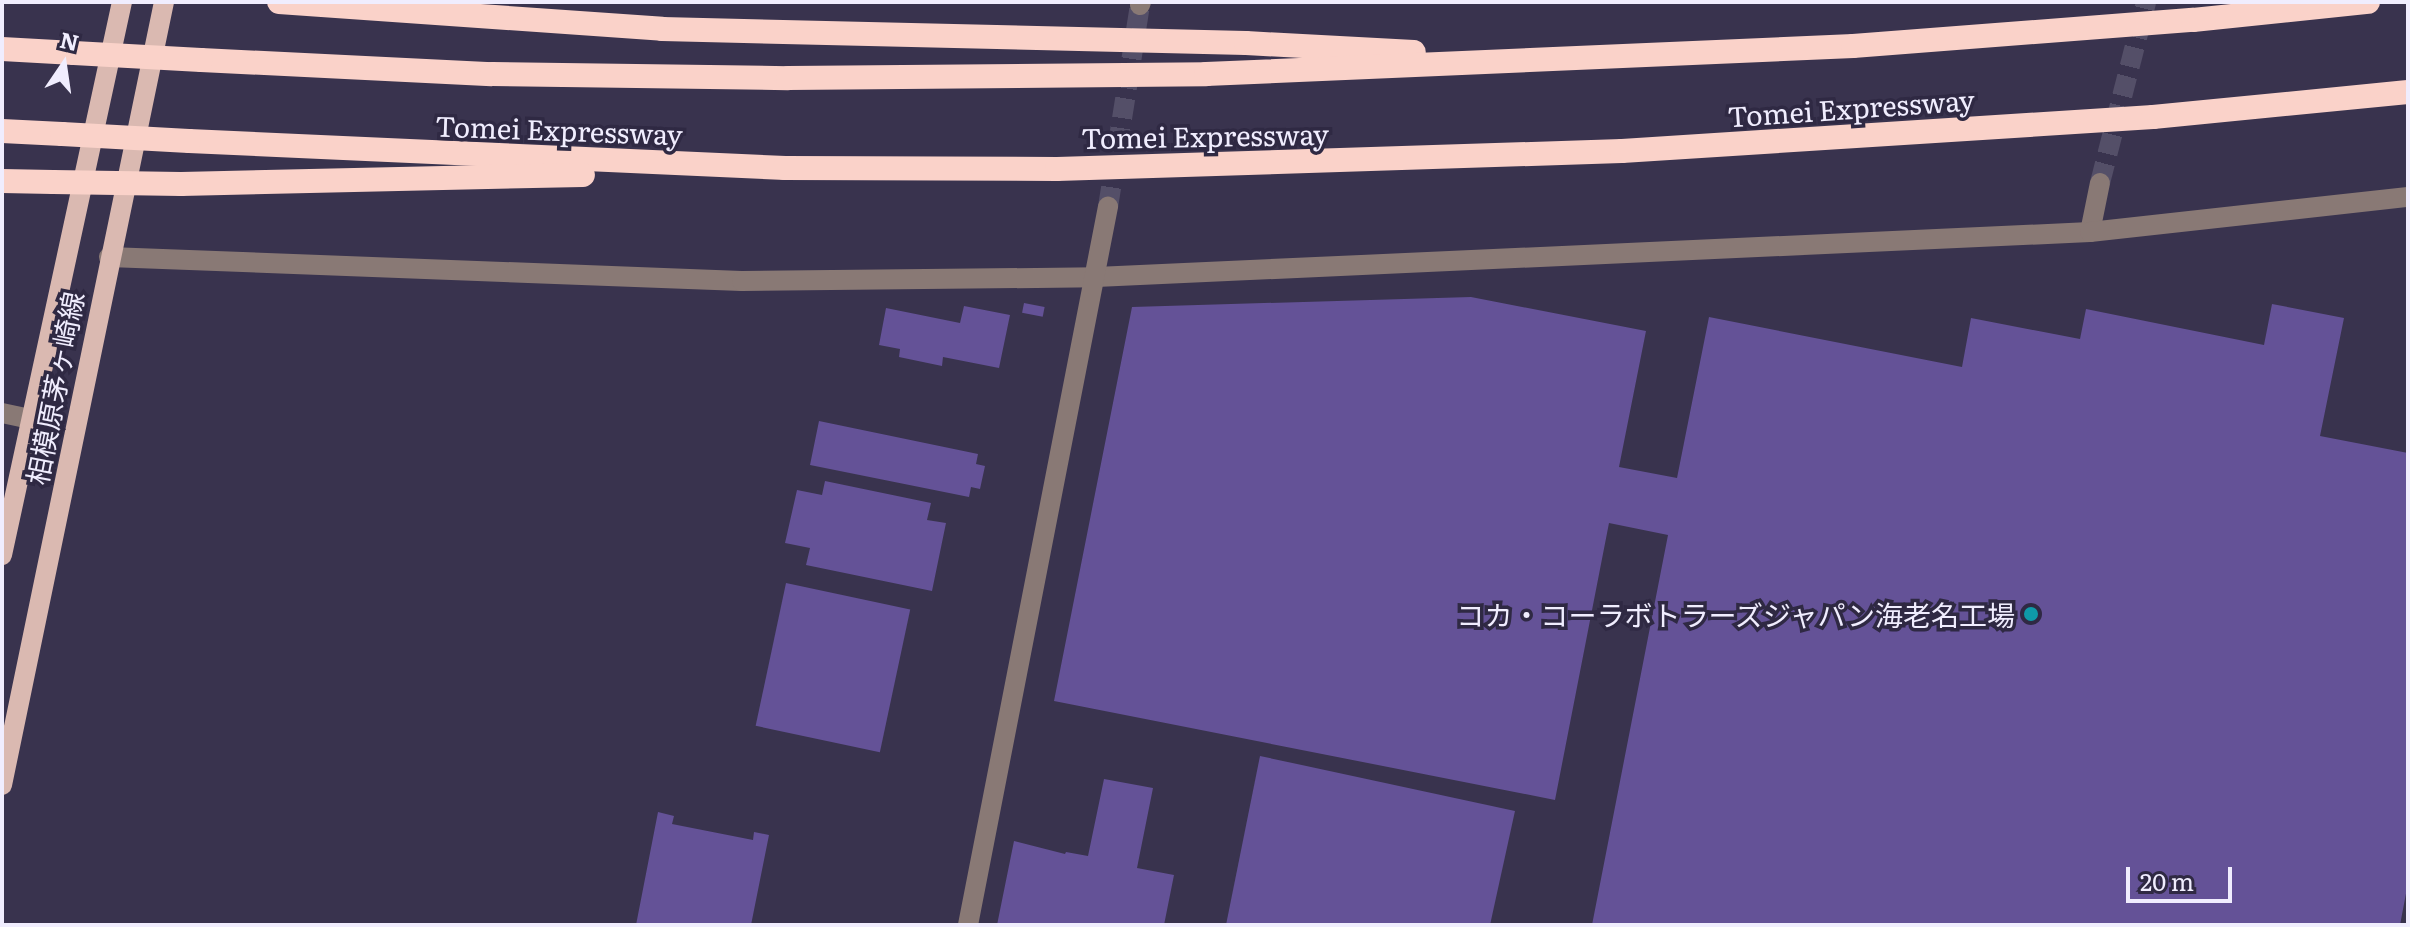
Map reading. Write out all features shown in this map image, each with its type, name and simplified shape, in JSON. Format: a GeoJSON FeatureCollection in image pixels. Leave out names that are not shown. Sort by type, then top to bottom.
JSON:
{"type":"FeatureCollection","features":[{"type":"Feature","properties":{"kind":"highway"},"geometry":{"type":"LineString","coordinates":[[279,2],[662,29],[1246,43],[1560,60]]}},
{"type":"Feature","properties":{"kind":"highway","name":"Tomei Expressway"},"geometry":{"type":"LineString","coordinates":[[2,49],[492,74],[788,78],[1206,74],[1868,45],[2193,20],[2368,2]]}},
{"type":"Feature","properties":{"kind":"highway","name":"Tomei Expressway"},"geometry":{"type":"LineString","coordinates":[[2,131],[785,168],[1089,168],[1622,151],[2153,117],[2408,92]]}},
{"type":"Feature","properties":{"kind":"highway"},"geometry":{"type":"LineString","coordinates":[[2,181],[181,184],[785,168]]}},
{"type":"Feature","properties":{"kind":"main road","name":"相模原茅ヶ崎線"},"geometry":{"type":"LineString","coordinates":[[2,555],[122,2]]}},
{"type":"Feature","properties":{"kind":"main road","name":"相模原茅ヶ崎線"},"geometry":{"type":"LineString","coordinates":[[2,785],[164,2]]}},
{"type":"Feature","properties":{"kind":"street"},"geometry":{"type":"LineString","coordinates":[[2090,232],[2100,183]]}},
{"type":"Feature","properties":{"kind":"street"},"geometry":{"type":"LineString","coordinates":[[109,257],[742,281],[1096,277],[2090,232],[2408,197]]}},
{"type":"Feature","properties":{"kind":"street"},"geometry":{"type":"LineString","coordinates":[[968,925],[1108,207]]}},
{"type":"Feature","properties":{"kind":"street"},"geometry":{"type":"LineString","coordinates":[[2,413],[31,419]]}},
{"type":"Feature","properties":{"kind":"building","name":"コカ・コーラボトラーズジャパン海老名工場"},"geometry":{"type":"Polygon","coordinates":[[[1471,297],[1646,331],[1619,467],[1677,478],[1709,317],[1962,367],[1971,318],[2080,339],[2086,309],[2264,345],[2272,304],[2344,318],[2320,436],[2408,453],[2408,883],[2400,925],[1592,925],[1668,535],[1609,523],[1555,800],[1054,701],[1132,307],[1471,297]]]}},
{"type":"Feature","properties":{"kind":"building"},"geometry":{"type":"Polygon","coordinates":[[[1024,303],[1045,307],[1043,317],[1022,313],[1024,303]]]}},
{"type":"Feature","properties":{"kind":"building"},"geometry":{"type":"Polygon","coordinates":[[[964,306],[1010,315],[999,368],[943,357],[942,366],[899,357],[900,349],[879,345],[886,308],[960,323],[964,306]]]}},
{"type":"Feature","properties":{"kind":"building"},"geometry":{"type":"Polygon","coordinates":[[[819,421],[978,454],[976,464],[985,466],[980,489],[971,487],[969,497],[810,465],[819,421]]]}},
{"type":"Feature","properties":{"kind":"building"},"geometry":{"type":"Polygon","coordinates":[[[825,481],[931,503],[927,520],[946,523],[932,591],[806,565],[810,548],[785,543],[797,490],[822,495],[825,481]]]}},
{"type":"Feature","properties":{"kind":"building"},"geometry":{"type":"Polygon","coordinates":[[[786,583],[910,609],[880,752],[756,726],[786,583]]]}},
{"type":"Feature","properties":{"kind":"building"},"geometry":{"type":"Polygon","coordinates":[[[1260,756],[1515,811],[1490,925],[1226,925],[1260,756]]]}},
{"type":"Feature","properties":{"kind":"building"},"geometry":{"type":"Polygon","coordinates":[[[1104,779],[1153,788],[1137,868],[1174,875],[1164,925],[997,925],[1014,841],[1065,854],[1088,856],[1104,779]]]}},
{"type":"Feature","properties":{"kind":"building"},"geometry":{"type":"Polygon","coordinates":[[[658,812],[674,816],[672,824],[753,840],[754,832],[769,835],[751,925],[636,925],[658,812]]]}},
{"type":"Feature","properties":{"kind":"tunnel"},"geometry":{"type":"LineString","coordinates":[[2100,183],[2146,2]]}},
{"type":"Feature","properties":{"kind":"tunnel"},"geometry":{"type":"LineString","coordinates":[[1108,207],[1140,5]]}},
{"type":"Feature","properties":{"kind":"place","name":"コカ・コーラボトラーズジャパン海老名工場"},"geometry":{"type":"Point","coordinates":[2031,614]}}]}
